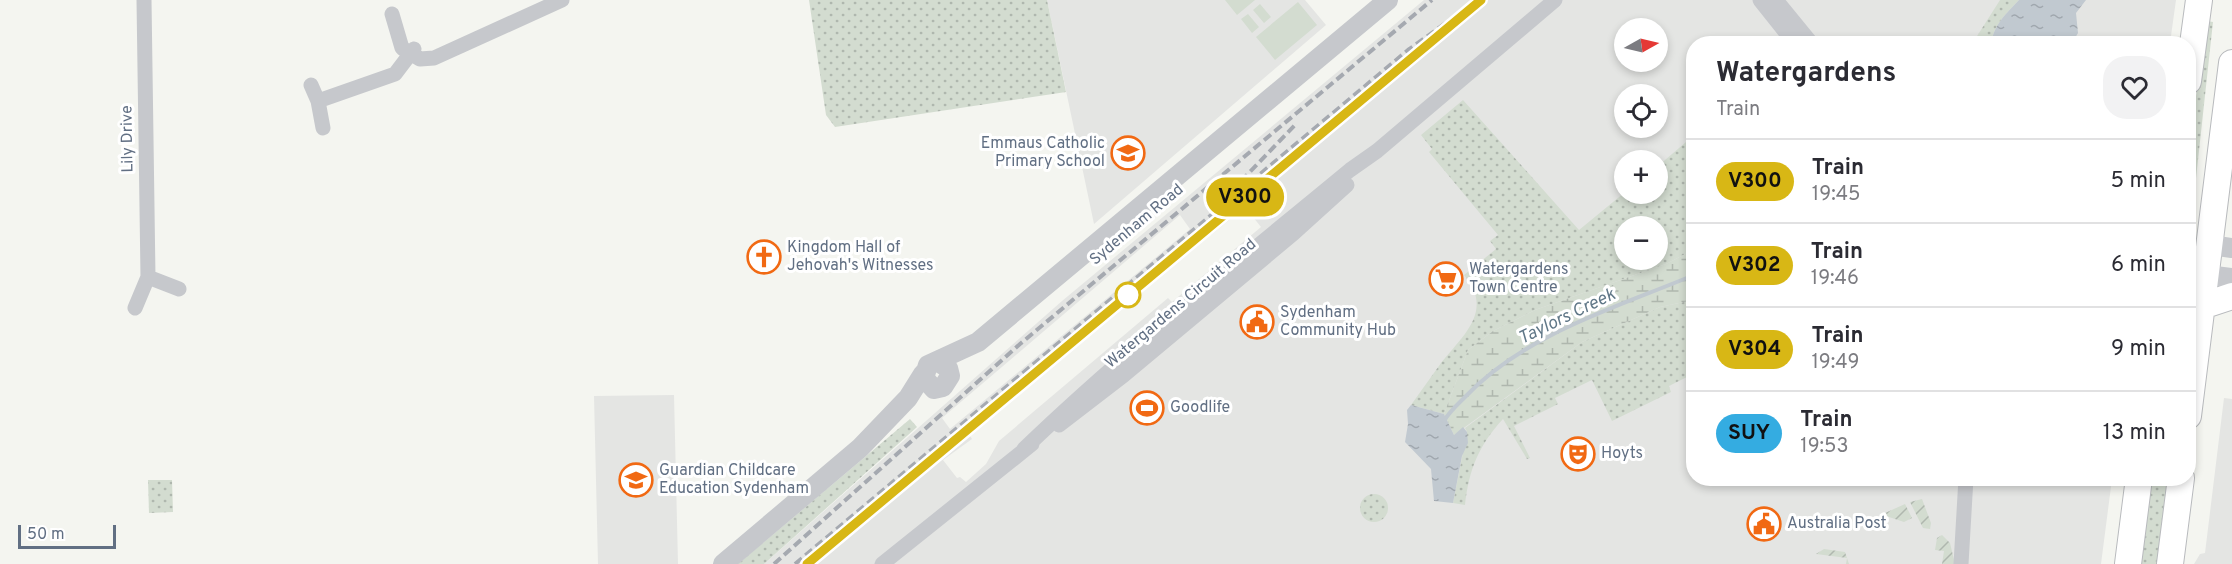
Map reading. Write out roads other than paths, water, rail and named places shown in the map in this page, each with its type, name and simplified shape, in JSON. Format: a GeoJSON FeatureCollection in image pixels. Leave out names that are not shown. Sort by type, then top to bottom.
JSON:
{"type":"FeatureCollection","features":[{"type":"Feature","properties":{"kind":"highway"},"geometry":{"type":"LineString","coordinates":[[2194,36],[2199,0]]}},
{"type":"Feature","properties":{"kind":"highway"},"geometry":{"type":"LineString","coordinates":[[2196,353],[2202,306],[2209,275],[2210,245],[2232,63]]}},
{"type":"Feature","properties":{"kind":"highway"},"geometry":{"type":"LineString","coordinates":[[2202,306],[2232,296]]}},
{"type":"Feature","properties":{"kind":"highway"},"geometry":{"type":"LineString","coordinates":[[2124,486],[2127,564]]}},
{"type":"Feature","properties":{"kind":"highway"},"geometry":{"type":"LineString","coordinates":[[2127,564],[2138,486]]}},
{"type":"Feature","properties":{"kind":"highway"},"geometry":{"type":"LineString","coordinates":[[2170,564],[2180,486]]}},
{"type":"Feature","properties":{"kind":"street","name":"Lily Drive"},"geometry":{"type":"LineString","coordinates":[[135,308],[148,277],[144,0]]}},
{"type":"Feature","properties":{"kind":"street","name":"Sydenham Road"},"geometry":{"type":"LineString","coordinates":[[723,564],[860,448],[906,417],[929,381],[947,384],[944,369],[998,342],[1123,228],[1388,0]]}},
{"type":"Feature","properties":{"kind":"street","name":"Sydenham Road"},"geometry":{"type":"LineString","coordinates":[[1123,228],[1404,0]]}},
{"type":"Feature","properties":{"kind":"street","name":"Watergardens Circuit Road"},"geometry":{"type":"LineString","coordinates":[[882,564],[1024,449],[1077,414],[1294,233],[1356,177],[1377,151],[1555,0]]}},
{"type":"Feature","properties":{"kind":"street"},"geometry":{"type":"LineString","coordinates":[[1760,0],[1789,36]]}},
{"type":"Feature","properties":{"kind":"street"},"geometry":{"type":"LineString","coordinates":[[1776,0],[1805,36]]}},
{"type":"Feature","properties":{"kind":"street"},"geometry":{"type":"LineString","coordinates":[[389,7],[402,48],[412,52],[420,59],[434,58],[454,50],[468,40],[558,1]]}},
{"type":"Feature","properties":{"kind":"street"},"geometry":{"type":"LineString","coordinates":[[318,101],[395,74],[412,52]]}},
{"type":"Feature","properties":{"kind":"street"},"geometry":{"type":"LineString","coordinates":[[311,85],[318,101],[323,128]]}},
{"type":"Feature","properties":{"kind":"street"},"geometry":{"type":"LineString","coordinates":[[148,277],[179,289]]}},
{"type":"Feature","properties":{"kind":"street"},"geometry":{"type":"LineString","coordinates":[[1961,564],[1966,486]]}},
{"type":"Feature","properties":{"kind":"water"},"geometry":{"type":"Polygon","coordinates":[[[2019,0],[2086,0],[2076,13],[2078,33],[2076,36],[1993,36],[2005,14],[2019,0]]]}},
{"type":"Feature","properties":{"kind":"water"},"geometry":{"type":"Polygon","coordinates":[[[1411,405],[1444,414],[1454,435],[1463,427],[1467,432],[1468,443],[1462,456],[1453,503],[1434,501],[1431,469],[1405,442],[1408,424],[1407,410],[1411,405]]]}},
{"type":"Feature","properties":{"kind":"waterway","name":"Taylors Creek"},"geometry":{"type":"LineString","coordinates":[[1444,421],[1448,414],[1489,375],[1543,339],[1603,311],[1686,278]]}},
{"type":"Feature","properties":{"kind":"railway"},"geometry":{"type":"LineString","coordinates":[[774,564],[1020,344],[1432,0]]}},
{"type":"Feature","properties":{"kind":"railway"},"geometry":{"type":"LineString","coordinates":[[795,564],[1408,50],[1478,0]]}},
{"type":"Feature","properties":{"kind":"railway"},"geometry":{"type":"LineString","coordinates":[[1241,181],[1297,123]]}},
{"type":"Feature","properties":{"kind":"train","name":"V300"},"geometry":{"type":"LineString","coordinates":[[807,564],[1481,0]]}},
{"type":"Feature","properties":{"kind":"place","name":"Emmaus Catholic Primary School"},"geometry":{"type":"Point","coordinates":[1128,153]}},
{"type":"Feature","properties":{"kind":"place","name":"Kingdom Hall of Jehovah's Witnesses"},"geometry":{"type":"Point","coordinates":[764,257]}},
{"type":"Feature","properties":{"kind":"place","name":"Watergardens Town Centre"},"geometry":{"type":"Point","coordinates":[1446,279]}},
{"type":"Feature","properties":{"kind":"place","name":"Sydenham Community Hub"},"geometry":{"type":"Point","coordinates":[1257,322]}},
{"type":"Feature","properties":{"kind":"place","name":"Goodlife"},"geometry":{"type":"Point","coordinates":[1147,408]}},
{"type":"Feature","properties":{"kind":"place","name":"Hoyts"},"geometry":{"type":"Point","coordinates":[1578,454]}},
{"type":"Feature","properties":{"kind":"place","name":"Guardian Childcare Education Sydenham"},"geometry":{"type":"Point","coordinates":[636,480]}},
{"type":"Feature","properties":{"kind":"place","name":"Australia Post"},"geometry":{"type":"Point","coordinates":[1764,524]}}]}
